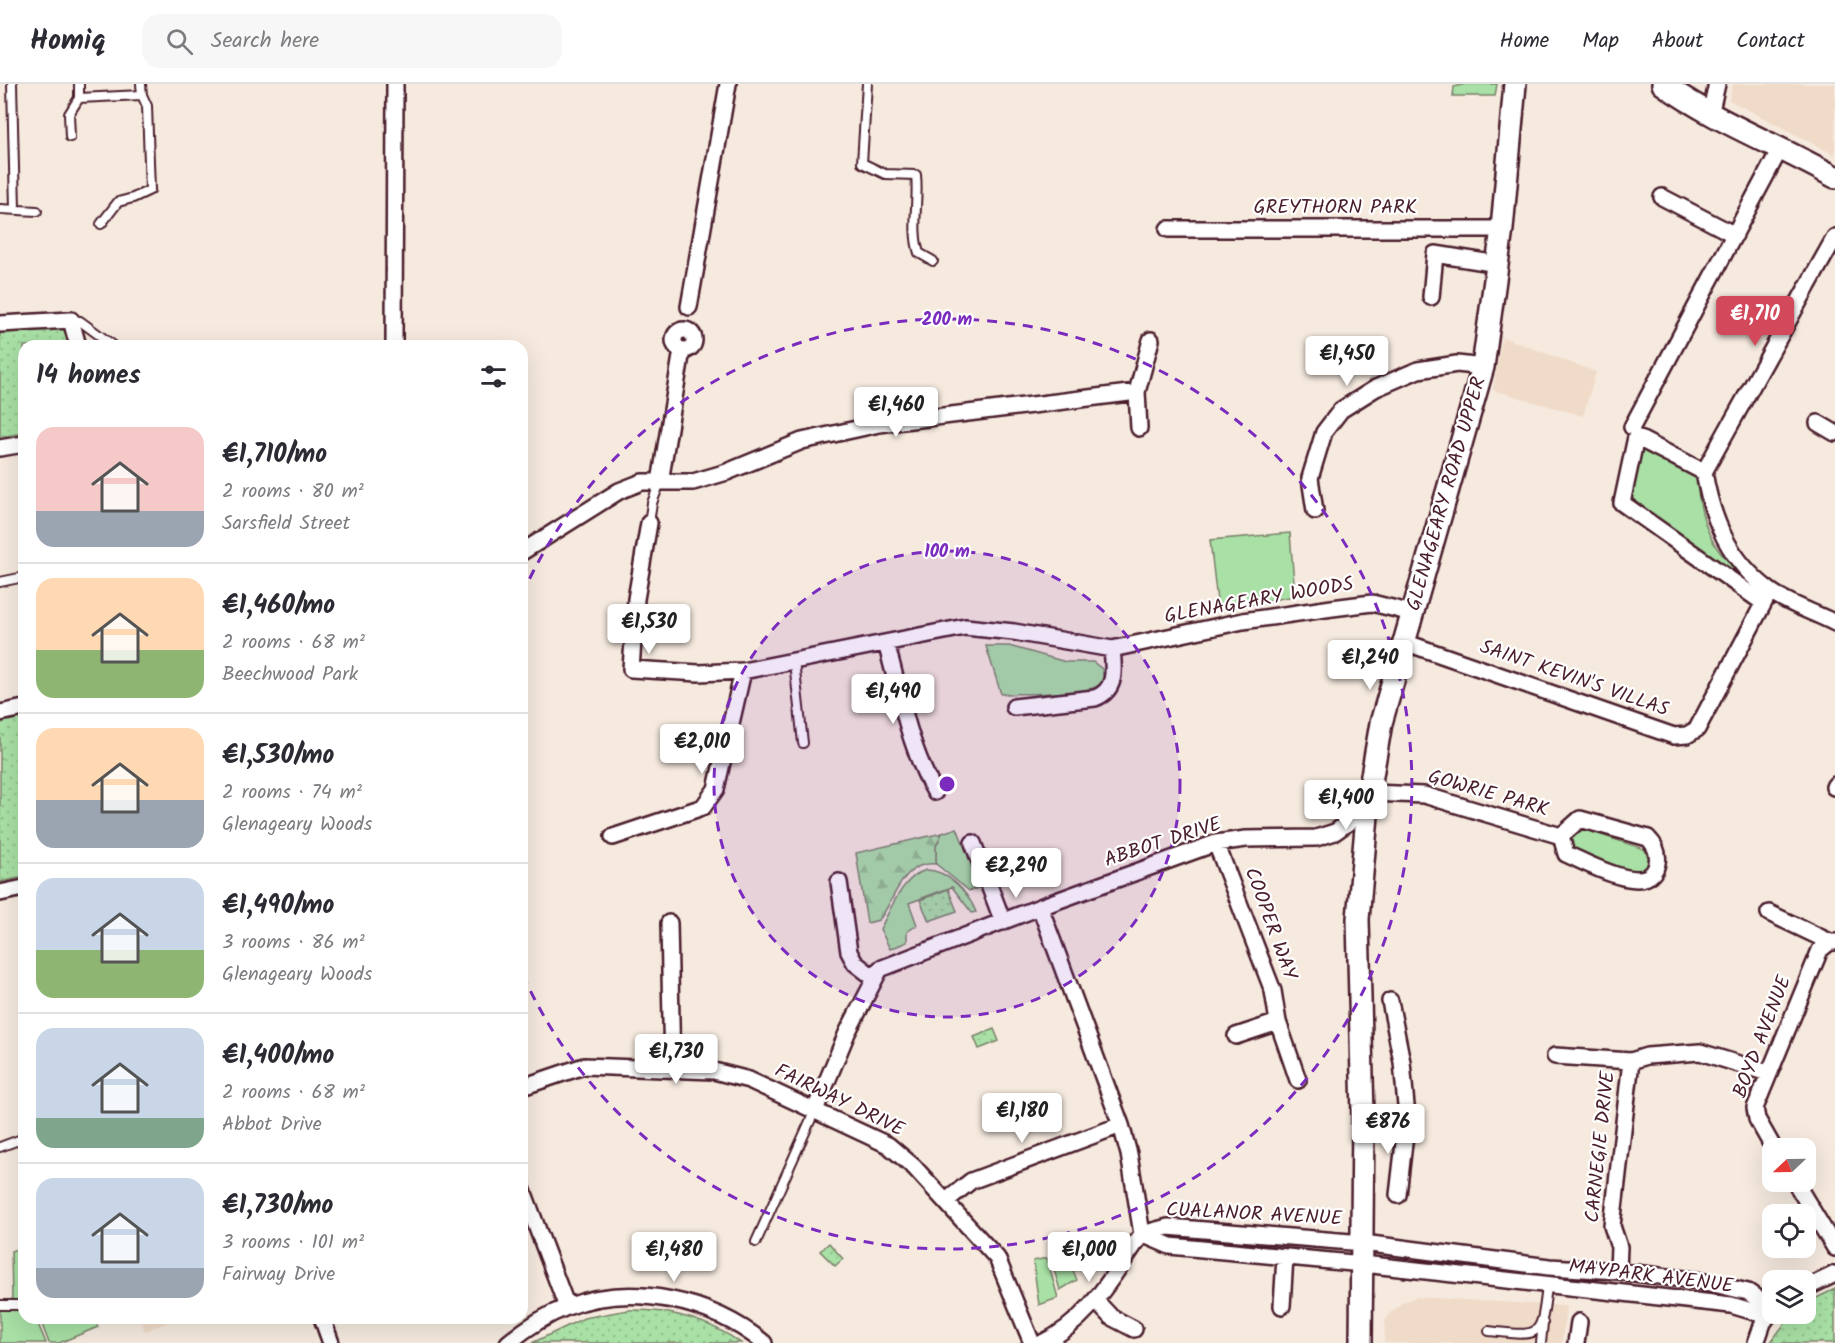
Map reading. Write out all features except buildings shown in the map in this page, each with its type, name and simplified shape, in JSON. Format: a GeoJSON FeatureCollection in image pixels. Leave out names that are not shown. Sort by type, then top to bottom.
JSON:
{"type":"FeatureCollection","features":[{"type":"Feature","properties":{"kind":"main road","name":"GLENAGEARY ROAD UPPER"},"geometry":{"type":"LineString","coordinates":[[1361,1343],[1363,1116],[1358,919],[1368,801],[1381,723],[1483,368],[1502,229],[1515,84]]}},
{"type":"Feature","properties":{"kind":"main road"},"geometry":{"type":"LineString","coordinates":[[1663,84],[1710,115],[1781,147],[1835,177]]}},
{"type":"Feature","properties":{"kind":"street"},"geometry":{"type":"LineString","coordinates":[[394,84],[394,340]]}},
{"type":"Feature","properties":{"kind":"street"},"geometry":{"type":"LineString","coordinates":[[689,307],[728,84]]}},
{"type":"Feature","properties":{"kind":"street"},"geometry":{"type":"LineString","coordinates":[[1710,115],[1717,84]]}},
{"type":"Feature","properties":{"kind":"street"},"geometry":{"type":"LineString","coordinates":[[1781,147],[1634,432],[1622,503],[1766,597],[1835,622]]}},
{"type":"Feature","properties":{"kind":"street"},"geometry":{"type":"LineString","coordinates":[[1662,197],[1735,235]]}},
{"type":"Feature","properties":{"kind":"street","name":"GREYTHORN PARK"},"geometry":{"type":"LineString","coordinates":[[1168,229],[1502,229]]}},
{"type":"Feature","properties":{"kind":"street"},"geometry":{"type":"LineString","coordinates":[[1766,597],[1724,540],[1708,498],[1704,472],[1835,237]]}},
{"type":"Feature","properties":{"kind":"street"},"geometry":{"type":"LineString","coordinates":[[1431,297],[1435,254],[1498,264]]}},
{"type":"Feature","properties":{"kind":"street"},"geometry":{"type":"LineString","coordinates":[[0,324],[71,320],[76,340]]}},
{"type":"Feature","properties":{"kind":"street"},"geometry":{"type":"LineString","coordinates":[[1139,428],[1137,392],[1151,340]]}},
{"type":"Feature","properties":{"kind":"street"},"geometry":{"type":"LineString","coordinates":[[660,482],[682,350]]}},
{"type":"Feature","properties":{"kind":"street"},"geometry":{"type":"LineString","coordinates":[[1315,511],[1310,478],[1324,432],[1341,410],[1376,388],[1418,370],[1456,364],[1483,368]]}},
{"type":"Feature","properties":{"kind":"street"},"geometry":{"type":"LineString","coordinates":[[528,548],[619,490],[642,482],[693,482],[727,472],[802,441],[879,424],[1137,392]]}},
{"type":"Feature","properties":{"kind":"street"},"geometry":{"type":"LineString","coordinates":[[1818,423],[1835,433]]}},
{"type":"Feature","properties":{"kind":"street"},"geometry":{"type":"LineString","coordinates":[[1634,432],[1704,472]]}},
{"type":"Feature","properties":{"kind":"street"},"geometry":{"type":"LineString","coordinates":[[0,448],[18,445]]}},
{"type":"Feature","properties":{"kind":"street","name":"GLENAGEARY WOODS"},"geometry":{"type":"LineString","coordinates":[[650,523],[639,579],[631,669],[699,673],[743,671],[965,627],[1014,632],[1112,649],[1243,621],[1362,604],[1372,603],[1412,613]]}},
{"type":"Feature","properties":{"kind":"street","name":"SAINT KEVIN'S VILLAS"},"geometry":{"type":"LineString","coordinates":[[1404,642],[1674,736],[1687,735],[1697,729],[1766,597]]}},
{"type":"Feature","properties":{"kind":"street"},"geometry":{"type":"LineString","coordinates":[[886,643],[919,756],[935,792]]}},
{"type":"Feature","properties":{"kind":"street"},"geometry":{"type":"LineString","coordinates":[[1014,707],[1104,695],[1113,679],[1112,649]]}},
{"type":"Feature","properties":{"kind":"street"},"geometry":{"type":"LineString","coordinates":[[613,837],[703,807],[711,799],[716,789],[743,671]]}},
{"type":"Feature","properties":{"kind":"street"},"geometry":{"type":"LineString","coordinates":[[0,713],[18,709]]}},
{"type":"Feature","properties":{"kind":"street","name":"GOWRIE PARK"},"geometry":{"type":"LineString","coordinates":[[1368,801],[1424,795],[1561,837]]}},
{"type":"Feature","properties":{"kind":"street","name":"ABBOT DRIVE"},"geometry":{"type":"LineString","coordinates":[[873,977],[889,964],[1216,843],[1246,839],[1297,840],[1326,836],[1368,801]]}},
{"type":"Feature","properties":{"kind":"street","name":"GOWRIE PARK"},"geometry":{"type":"LineString","coordinates":[[1580,819],[1647,838],[1656,849],[1657,866],[1646,879],[1631,881],[1566,854],[1561,837],[1580,819]]}},
{"type":"Feature","properties":{"kind":"street"},"geometry":{"type":"LineString","coordinates":[[973,843],[1003,922]]}},
{"type":"Feature","properties":{"kind":"street","name":"COOPER WAY"},"geometry":{"type":"LineString","coordinates":[[1216,843],[1273,991],[1278,1022],[1298,1080]]}},
{"type":"Feature","properties":{"kind":"street"},"geometry":{"type":"LineString","coordinates":[[815,1110],[873,977],[855,963],[849,952],[839,882]]}},
{"type":"Feature","properties":{"kind":"street"},"geometry":{"type":"LineString","coordinates":[[0,893],[18,889]]}},
{"type":"Feature","properties":{"kind":"street"},"geometry":{"type":"LineString","coordinates":[[1040,907],[1121,1125],[1129,1154],[1142,1234]]}},
{"type":"Feature","properties":{"kind":"street","name":"BOYD AVENUE"},"geometry":{"type":"LineString","coordinates":[[1769,913],[1832,942]]}},
{"type":"Feature","properties":{"kind":"street"},"geometry":{"type":"LineString","coordinates":[[669,923],[672,1069]]}},
{"type":"Feature","properties":{"kind":"street","name":"BOYD AVENUE"},"geometry":{"type":"LineString","coordinates":[[1768,1138],[1757,1119],[1755,1108],[1820,950],[1832,942]]}},
{"type":"Feature","properties":{"kind":"street"},"geometry":{"type":"LineString","coordinates":[[1390,1001],[1402,1062],[1407,1117],[1398,1195]]}},
{"type":"Feature","properties":{"kind":"street"},"geometry":{"type":"LineString","coordinates":[[1236,1036],[1278,1022]]}},
{"type":"Feature","properties":{"kind":"street","name":"CARNEGIE DRIVE"},"geometry":{"type":"LineString","coordinates":[[1555,1056],[1632,1062],[1647,1056],[1700,1052],[1768,1073]]}},
{"type":"Feature","properties":{"kind":"street","name":"CARNEGIE DRIVE"},"geometry":{"type":"LineString","coordinates":[[1618,1271],[1619,1247],[1612,1226],[1632,1062]]}},
{"type":"Feature","properties":{"kind":"street","name":"FAIRWAY DRIVE"},"geometry":{"type":"LineString","coordinates":[[528,1085],[584,1066],[714,1071],[736,1075],[815,1110],[899,1152],[1000,1263],[1032,1343]]}},
{"type":"Feature","properties":{"kind":"street"},"geometry":{"type":"LineString","coordinates":[[1363,1116],[1407,1117]]}},
{"type":"Feature","properties":{"kind":"street"},"geometry":{"type":"LineString","coordinates":[[946,1201],[971,1181],[1121,1125]]}},
{"type":"Feature","properties":{"kind":"street"},"geometry":{"type":"LineString","coordinates":[[1801,1192],[1835,1248]]}},
{"type":"Feature","properties":{"kind":"street"},"geometry":{"type":"LineString","coordinates":[[528,1204],[567,1307]]}},
{"type":"Feature","properties":{"kind":"street","name":"CUALANOR AVENUE"},"geometry":{"type":"LineString","coordinates":[[1042,1343],[1065,1330],[1096,1301],[1142,1234],[1168,1227],[1363,1253]]}},
{"type":"Feature","properties":{"kind":"street","name":"CUALANOR AVENUE"},"geometry":{"type":"LineString","coordinates":[[1142,1234],[1170,1246],[1285,1257],[1363,1253]]}},
{"type":"Feature","properties":{"kind":"street","name":"MAYPARK AVENUE"},"geometry":{"type":"LineString","coordinates":[[1363,1253],[1618,1271],[1701,1281],[1748,1292],[1762,1303]]}},
{"type":"Feature","properties":{"kind":"street","name":"MAYPARK AVENUE"},"geometry":{"type":"LineString","coordinates":[[1363,1253],[1547,1286],[1731,1305],[1762,1311]]}},
{"type":"Feature","properties":{"kind":"street","name":"CUALANOR AVENUE"},"geometry":{"type":"LineString","coordinates":[[1282,1306],[1285,1257]]}},
{"type":"Feature","properties":{"kind":"street","name":"MAYPARK AVENUE"},"geometry":{"type":"LineString","coordinates":[[1547,1286],[1549,1267]]}},
{"type":"Feature","properties":{"kind":"street"},"geometry":{"type":"LineString","coordinates":[[1816,1283],[1835,1274]]}},
{"type":"Feature","properties":{"kind":"street"},"geometry":{"type":"LineString","coordinates":[[508,1343],[532,1325],[567,1307],[622,1297],[677,1300],[728,1319],[764,1343]]}},
{"type":"Feature","properties":{"kind":"street"},"geometry":{"type":"LineString","coordinates":[[1096,1301],[1111,1317],[1134,1329]]}},
{"type":"Feature","properties":{"kind":"street"},"geometry":{"type":"LineString","coordinates":[[1576,1343],[1579,1322]]}},
{"type":"Feature","properties":{"kind":"street"},"geometry":{"type":"LineString","coordinates":[[324,1324],[331,1343]]}},
{"type":"Feature","properties":{"kind":"street"},"geometry":{"type":"LineString","coordinates":[[1756,1343],[1765,1324]]}},
{"type":"Feature","properties":{"kind":"lane"},"geometry":{"type":"LineString","coordinates":[[12,84],[15,209]]}},
{"type":"Feature","properties":{"kind":"lane"},"geometry":{"type":"LineString","coordinates":[[70,137],[69,114],[79,98],[78,84]]}},
{"type":"Feature","properties":{"kind":"lane"},"geometry":{"type":"LineString","coordinates":[[101,224],[118,202],[150,190],[147,106],[142,95],[141,84]]}},
{"type":"Feature","properties":{"kind":"lane"},"geometry":{"type":"LineString","coordinates":[[867,84],[862,163],[885,174],[916,175],[919,196],[916,245],[919,253],[933,261]]}},
{"type":"Feature","properties":{"kind":"lane"},"geometry":{"type":"LineString","coordinates":[[79,98],[142,95]]}},
{"type":"Feature","properties":{"kind":"lane"},"geometry":{"type":"LineString","coordinates":[[0,209],[37,211]]}},
{"type":"Feature","properties":{"kind":"lane"},"geometry":{"type":"LineString","coordinates":[[71,320],[80,321],[106,340]]}},
{"type":"Feature","properties":{"kind":"lane","name":"GLENAGEARY WOODS"},"geometry":{"type":"LineString","coordinates":[[650,523],[652,503],[660,482]]}},
{"type":"Feature","properties":{"kind":"lane"},"geometry":{"type":"LineString","coordinates":[[0,582],[18,578]]}},
{"type":"Feature","properties":{"kind":"lane"},"geometry":{"type":"LineString","coordinates":[[794,662],[803,743]]}},
{"type":"Feature","properties":{"kind":"lane"},"geometry":{"type":"LineString","coordinates":[[756,1242],[815,1110]]}},
{"type":"Feature","properties":{"kind":"lane"},"geometry":{"type":"LineString","coordinates":[[0,1147],[18,1140]]}},
{"type":"Feature","properties":{"kind":"lane"},"geometry":{"type":"LineString","coordinates":[[1541,1343],[1547,1286]]}},
{"type":"Feature","properties":{"kind":"lane"},"geometry":{"type":"LineString","coordinates":[[0,1305],[18,1305]]}},
{"type":"Feature","properties":{"kind":"lane"},"geometry":{"type":"LineString","coordinates":[[1489,1330],[1528,1335],[1538,1330],[1543,1321]]}},
{"type":"Feature","properties":{"kind":"shaded area"},"geometry":{"type":"Polygon","coordinates":[[[1733,84],[1835,84],[1835,155],[1729,100],[1733,84]]]}},
{"type":"Feature","properties":{"kind":"shaded area"},"geometry":{"type":"Polygon","coordinates":[[[1502,337],[1596,372],[1583,416],[1493,390],[1502,337]]]}},
{"type":"Feature","properties":{"kind":"shaded area"},"geometry":{"type":"Polygon","coordinates":[[[1416,1297],[1566,1306],[1562,1343],[1384,1343],[1385,1321],[1389,1314],[1403,1302],[1416,1297]]]}},
{"type":"Feature","properties":{"kind":"shaded area"},"geometry":{"type":"Polygon","coordinates":[[[142,1324],[163,1324],[145,1331],[142,1324]]]}},
{"type":"Feature","properties":{"kind":"green space"},"geometry":{"type":"Polygon","coordinates":[[[1465,84],[1497,84],[1495,96],[1453,96],[1454,87],[1465,84]]]}},
{"type":"Feature","properties":{"kind":"green space"},"geometry":{"type":"Polygon","coordinates":[[[68,326],[72,340],[18,340],[18,434],[0,437],[0,328],[68,326]]]}},
{"type":"Feature","properties":{"kind":"green space"},"geometry":{"type":"Polygon","coordinates":[[[1641,447],[1696,473],[1700,507],[1711,539],[1755,593],[1635,504],[1631,494],[1641,447]]]}},
{"type":"Feature","properties":{"kind":"green space"},"geometry":{"type":"Polygon","coordinates":[[[1290,533],[1295,596],[1218,610],[1210,540],[1290,533]]]}},
{"type":"Feature","properties":{"kind":"green space"},"geometry":{"type":"Polygon","coordinates":[[[986,646],[1009,646],[1066,662],[1093,662],[1102,669],[1104,680],[1099,685],[1074,692],[1001,694],[986,646]]]}},
{"type":"Feature","properties":{"kind":"green space"},"geometry":{"type":"Polygon","coordinates":[[[18,717],[18,878],[0,882],[0,721],[18,717]]]}},
{"type":"Feature","properties":{"kind":"green space"},"geometry":{"type":"Polygon","coordinates":[[[957,828],[981,887],[969,891],[936,864],[936,846],[942,833],[957,828]]]}},
{"type":"Feature","properties":{"kind":"green space"},"geometry":{"type":"Polygon","coordinates":[[[1583,829],[1644,849],[1649,859],[1646,869],[1632,874],[1573,851],[1572,837],[1583,829]]]}},
{"type":"Feature","properties":{"kind":"green space"},"geometry":{"type":"Polygon","coordinates":[[[942,833],[936,846],[936,864],[924,864],[915,868],[901,883],[879,920],[867,923],[856,853],[942,833]]]}},
{"type":"Feature","properties":{"kind":"green space"},"geometry":{"type":"Polygon","coordinates":[[[926,870],[949,878],[968,897],[976,912],[972,913],[952,887],[909,903],[917,925],[907,932],[907,942],[890,949],[880,929],[904,886],[910,879],[926,870]]]}},
{"type":"Feature","properties":{"kind":"green space"},"geometry":{"type":"Polygon","coordinates":[[[948,889],[957,911],[929,921],[920,900],[948,889]]]}},
{"type":"Feature","properties":{"kind":"green space"},"geometry":{"type":"Polygon","coordinates":[[[994,1029],[999,1041],[979,1049],[974,1037],[994,1029]]]}},
{"type":"Feature","properties":{"kind":"green space"},"geometry":{"type":"Polygon","coordinates":[[[1081,1242],[1089,1256],[1077,1270],[1068,1249],[1081,1242]]]}},
{"type":"Feature","properties":{"kind":"green space"},"geometry":{"type":"Polygon","coordinates":[[[829,1243],[843,1259],[835,1266],[820,1251],[829,1243]]]}},
{"type":"Feature","properties":{"kind":"green space"},"geometry":{"type":"Polygon","coordinates":[[[18,1248],[18,1300],[12,1300],[11,1251],[18,1248]]]}},
{"type":"Feature","properties":{"kind":"green space"},"geometry":{"type":"Polygon","coordinates":[[[1065,1251],[1077,1280],[1060,1290],[1050,1256],[1065,1251]]]}},
{"type":"Feature","properties":{"kind":"green space"},"geometry":{"type":"Polygon","coordinates":[[[1047,1258],[1058,1298],[1039,1305],[1033,1261],[1047,1258]]]}},
{"type":"Feature","properties":{"kind":"green space"},"geometry":{"type":"Polygon","coordinates":[[[1835,1289],[1835,1343],[1770,1343],[1784,1324],[1816,1324],[1816,1298],[1835,1289]]]}},
{"type":"Feature","properties":{"kind":"green space"},"geometry":{"type":"Polygon","coordinates":[[[0,1309],[18,1309],[18,1324],[38,1324],[46,1343],[0,1343],[0,1309]]]}},
{"type":"Feature","properties":{"kind":"green space"},"geometry":{"type":"Polygon","coordinates":[[[628,1310],[659,1311],[688,1317],[715,1328],[741,1343],[532,1343],[584,1318],[628,1310]]]}},
{"type":"Feature","properties":{"kind":"green space"},"geometry":{"type":"Polygon","coordinates":[[[42,1324],[96,1324],[98,1327],[59,1343],[49,1343],[42,1324]]]}}]}
